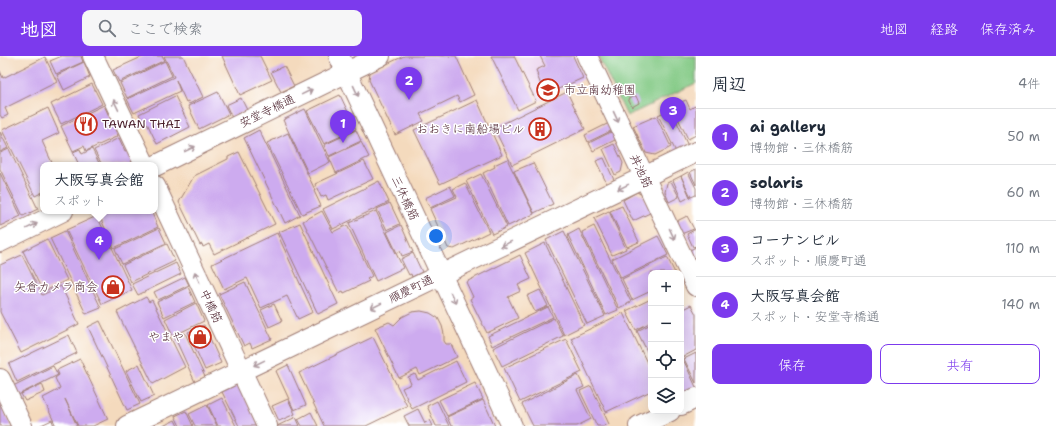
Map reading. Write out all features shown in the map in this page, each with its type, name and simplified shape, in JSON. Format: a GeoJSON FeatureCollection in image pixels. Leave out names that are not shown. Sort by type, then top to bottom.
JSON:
{"type":"FeatureCollection","features":[{"type":"Feature","properties":{"kind":"street"},"geometry":{"type":"LineString","coordinates":[[93,56],[144,162]]}},
{"type":"Feature","properties":{"kind":"street","name":"安堂寺橋通"},"geometry":{"type":"LineString","coordinates":[[158,164],[343,64],[380,56]]}},
{"type":"Feature","properties":{"kind":"street","name":"丼池筋"},"geometry":{"type":"LineString","coordinates":[[587,56],[696,286]]}},
{"type":"Feature","properties":{"kind":"street","name":"三休橋筋"},"geometry":{"type":"LineString","coordinates":[[343,64],[512,426]]}},
{"type":"Feature","properties":{"kind":"street","name":"順慶町通"},"geometry":{"type":"LineString","coordinates":[[127,426],[696,152]]}},
{"type":"Feature","properties":{"kind":"street","name":"中橋筋"},"geometry":{"type":"LineString","coordinates":[[158,192],[267,426]]}},
{"type":"Feature","properties":{"kind":"street"},"geometry":{"type":"LineString","coordinates":[[0,242],[57,214]]}},
{"type":"Feature","properties":{"kind":"street"},"geometry":{"type":"LineString","coordinates":[[0,379],[22,426]]}},
{"type":"Feature","properties":{"kind":"street"},"geometry":{"type":"LineString","coordinates":[[684,404],[696,398]]}},
{"type":"Feature","properties":{"kind":"street"},"geometry":{"type":"LineString","coordinates":[[639,426],[664,414]]}},
{"type":"Feature","properties":{"kind":"shaded area","name":"市立南幼稚園"},"geometry":{"type":"Polygon","coordinates":[[[517,56],[576,56],[586,78],[539,101],[517,56]]]}},
{"type":"Feature","properties":{"kind":"green space"},"geometry":{"type":"Polygon","coordinates":[[[598,56],[696,56],[696,83],[627,116],[598,56]]]}},
{"type":"Feature","properties":{"kind":"building"},"geometry":{"type":"Polygon","coordinates":[[[62,56],[81,56],[83,62],[56,74],[50,61],[62,56]]]}},
{"type":"Feature","properties":{"kind":"building"},"geometry":{"type":"Polygon","coordinates":[[[144,56],[162,56],[165,60],[119,82],[113,70],[144,56]]]}},
{"type":"Feature","properties":{"kind":"building"},"geometry":{"type":"Polygon","coordinates":[[[164,56],[183,56],[203,97],[189,104],[188,101],[186,102],[176,80],[180,91],[134,113],[127,99],[174,77],[164,56]]]}},
{"type":"Feature","properties":{"kind":"building"},"geometry":{"type":"Polygon","coordinates":[[[222,56],[260,56],[272,80],[240,95],[222,56]]]}},
{"type":"Feature","properties":{"kind":"building"},"geometry":{"type":"Polygon","coordinates":[[[404,56],[456,56],[474,95],[460,102],[457,96],[420,114],[424,121],[395,135],[369,80],[370,72],[404,56]]]}},
{"type":"Feature","properties":{"kind":"building"},"geometry":{"type":"Polygon","coordinates":[[[491,56],[514,56],[536,101],[518,110],[491,56]]]}},
{"type":"Feature","properties":{"kind":"building","name":"市立南幼稚園"},"geometry":{"type":"Polygon","coordinates":[[[540,56],[573,56],[583,78],[545,95],[536,70],[545,66],[540,56]]]}},
{"type":"Feature","properties":{"kind":"building"},"geometry":{"type":"Polygon","coordinates":[[[45,57],[57,82],[5,108],[8,115],[2,118],[0,115],[0,71],[3,78],[45,57]]]}},
{"type":"Feature","properties":{"kind":"building"},"geometry":{"type":"Polygon","coordinates":[[[165,61],[172,76],[127,98],[120,83],[165,61]]]}},
{"type":"Feature","properties":{"kind":"building"},"geometry":{"type":"Polygon","coordinates":[[[84,62],[90,77],[64,90],[57,75],[84,62]]]}},
{"type":"Feature","properties":{"kind":"building"},"geometry":{"type":"Polygon","coordinates":[[[284,66],[294,86],[281,92],[271,72],[284,66]]]}},
{"type":"Feature","properties":{"kind":"building"},"geometry":{"type":"Polygon","coordinates":[[[92,84],[102,104],[61,124],[51,104],[92,84]]]}},
{"type":"Feature","properties":{"kind":"building"},"geometry":{"type":"Polygon","coordinates":[[[218,92],[229,114],[199,129],[188,106],[218,92]]]}},
{"type":"Feature","properties":{"kind":"building","name":"おおきに南船場ビル"},"geometry":{"type":"Polygon","coordinates":[[[567,92],[585,129],[512,165],[494,128],[567,92]]]}},
{"type":"Feature","properties":{"kind":"building"},"geometry":{"type":"Polygon","coordinates":[[[340,95],[356,129],[324,144],[307,111],[340,95]]]}},
{"type":"Feature","properties":{"kind":"building"},"geometry":{"type":"Polygon","coordinates":[[[175,96],[190,127],[157,144],[147,123],[144,125],[139,114],[175,96]]]}},
{"type":"Feature","properties":{"kind":"building"},"geometry":{"type":"Polygon","coordinates":[[[636,96],[639,103],[632,107],[628,99],[636,96]]]}},
{"type":"Feature","properties":{"kind":"building"},"geometry":{"type":"Polygon","coordinates":[[[241,98],[247,110],[232,118],[226,105],[241,98]]]}},
{"type":"Feature","properties":{"kind":"building"},"geometry":{"type":"Polygon","coordinates":[[[477,100],[502,155],[440,184],[414,130],[477,100]]]}},
{"type":"Feature","properties":{"kind":"building"},"geometry":{"type":"Polygon","coordinates":[[[686,100],[690,109],[695,106],[696,109],[696,135],[688,139],[672,106],[686,100]]]}},
{"type":"Feature","properties":{"kind":"building"},"geometry":{"type":"Polygon","coordinates":[[[104,105],[118,136],[86,151],[84,146],[73,151],[61,126],[104,105]]]}},
{"type":"Feature","properties":{"kind":"building"},"geometry":{"type":"Polygon","coordinates":[[[48,108],[59,133],[42,141],[52,162],[40,162],[40,194],[35,196],[2,130],[48,108]]]}},
{"type":"Feature","properties":{"kind":"building"},"geometry":{"type":"Polygon","coordinates":[[[305,109],[330,162],[308,173],[283,120],[305,109]]]}},
{"type":"Feature","properties":{"kind":"building"},"geometry":{"type":"Polygon","coordinates":[[[671,109],[688,146],[676,152],[658,115],[671,109]]]}},
{"type":"Feature","properties":{"kind":"building"},"geometry":{"type":"Polygon","coordinates":[[[656,116],[671,147],[655,155],[646,153],[633,126],[656,116]]]}},
{"type":"Feature","properties":{"kind":"building"},"geometry":{"type":"Polygon","coordinates":[[[609,123],[613,130],[588,142],[585,135],[609,123]]]}},
{"type":"Feature","properties":{"kind":"building"},"geometry":{"type":"Polygon","coordinates":[[[259,130],[300,215],[285,223],[244,138],[259,130]]]}},
{"type":"Feature","properties":{"kind":"building"},"geometry":{"type":"Polygon","coordinates":[[[356,130],[361,141],[329,156],[324,145],[356,130]]]}},
{"type":"Feature","properties":{"kind":"building"},"geometry":{"type":"Polygon","coordinates":[[[613,131],[617,139],[593,151],[589,143],[613,131]]]}},
{"type":"Feature","properties":{"kind":"building"},"geometry":{"type":"Polygon","coordinates":[[[0,132],[8,148],[0,152],[0,132]]]}},
{"type":"Feature","properties":{"kind":"building"},"geometry":{"type":"Polygon","coordinates":[[[288,133],[321,206],[302,214],[267,143],[288,133]]]}},
{"type":"Feature","properties":{"kind":"building"},"geometry":{"type":"Polygon","coordinates":[[[119,138],[125,151],[128,150],[133,160],[132,162],[100,162],[94,150],[119,138]]]}},
{"type":"Feature","properties":{"kind":"building"},"geometry":{"type":"Polygon","coordinates":[[[361,142],[369,157],[336,173],[329,157],[361,142]]]}},
{"type":"Feature","properties":{"kind":"building"},"geometry":{"type":"Polygon","coordinates":[[[614,144],[623,163],[621,172],[615,175],[603,149],[614,144]]]}},
{"type":"Feature","properties":{"kind":"building"},"geometry":{"type":"Polygon","coordinates":[[[9,149],[38,209],[23,216],[0,169],[0,153],[9,149]]]}},
{"type":"Feature","properties":{"kind":"building"},"geometry":{"type":"Polygon","coordinates":[[[80,149],[82,154],[92,149],[98,162],[78,162],[73,152],[80,149]]]}},
{"type":"Feature","properties":{"kind":"building"},"geometry":{"type":"Polygon","coordinates":[[[239,152],[275,224],[214,254],[209,244],[203,247],[202,244],[200,245],[179,202],[194,176],[239,152]]]}},
{"type":"Feature","properties":{"kind":"building"},"geometry":{"type":"Polygon","coordinates":[[[604,158],[614,180],[607,184],[596,161],[604,158]]]}},
{"type":"Feature","properties":{"kind":"building"},"geometry":{"type":"Polygon","coordinates":[[[507,159],[534,214],[508,226],[483,173],[495,167],[494,165],[507,159]]]}},
{"type":"Feature","properties":{"kind":"building"},"geometry":{"type":"Polygon","coordinates":[[[364,161],[373,179],[328,200],[326,195],[321,197],[315,184],[364,161]]]}},
{"type":"Feature","properties":{"kind":"building"},"geometry":{"type":"Polygon","coordinates":[[[533,163],[553,204],[534,213],[514,171],[533,163]]]}},
{"type":"Feature","properties":{"kind":"building"},"geometry":{"type":"Polygon","coordinates":[[[696,169],[696,185],[690,172],[696,169]]]}},
{"type":"Feature","properties":{"kind":"building"},"geometry":{"type":"Polygon","coordinates":[[[688,172],[696,188],[696,195],[691,197],[681,176],[688,172]]]}},
{"type":"Feature","properties":{"kind":"building"},"geometry":{"type":"Polygon","coordinates":[[[0,173],[21,216],[0,226],[0,173]]]}},
{"type":"Feature","properties":{"kind":"building"},"geometry":{"type":"Polygon","coordinates":[[[481,174],[507,227],[492,234],[466,181],[481,174]]]}},
{"type":"Feature","properties":{"kind":"building"},"geometry":{"type":"Polygon","coordinates":[[[681,176],[690,197],[682,201],[673,180],[681,176]]]}},
{"type":"Feature","properties":{"kind":"building"},"geometry":{"type":"Polygon","coordinates":[[[379,181],[389,202],[333,229],[323,209],[379,181]]]}},
{"type":"Feature","properties":{"kind":"building"},"geometry":{"type":"Polygon","coordinates":[[[671,181],[679,197],[669,202],[665,192],[667,183],[671,181]]]}},
{"type":"Feature","properties":{"kind":"building"},"geometry":{"type":"Polygon","coordinates":[[[465,183],[489,232],[454,249],[448,248],[430,209],[457,197],[453,189],[465,183]]]}},
{"type":"Feature","properties":{"kind":"building"},"geometry":{"type":"Polygon","coordinates":[[[450,186],[455,196],[430,208],[425,198],[450,186]]]}},
{"type":"Feature","properties":{"kind":"building"},"geometry":{"type":"Polygon","coordinates":[[[637,192],[644,196],[652,212],[633,221],[623,200],[637,192]]]}},
{"type":"Feature","properties":{"kind":"building"},"geometry":{"type":"Polygon","coordinates":[[[390,203],[400,224],[387,230],[377,209],[390,203]]]}},
{"type":"Feature","properties":{"kind":"building"},"geometry":{"type":"Polygon","coordinates":[[[622,206],[639,242],[627,247],[610,211],[622,206]]]}},
{"type":"Feature","properties":{"kind":"building"},"geometry":{"type":"Polygon","coordinates":[[[322,211],[333,232],[347,225],[372,276],[367,279],[369,281],[344,293],[343,291],[339,293],[303,221],[322,211]]]}},
{"type":"Feature","properties":{"kind":"building"},"geometry":{"type":"Polygon","coordinates":[[[376,211],[403,268],[376,281],[349,223],[376,211]]]}},
{"type":"Feature","properties":{"kind":"building"},"geometry":{"type":"Polygon","coordinates":[[[609,211],[626,249],[612,255],[594,218],[609,211]]]}},
{"type":"Feature","properties":{"kind":"building"},"geometry":{"type":"Polygon","coordinates":[[[152,214],[158,227],[114,248],[99,215],[152,214]]]}},
{"type":"Feature","properties":{"kind":"building"},"geometry":{"type":"Polygon","coordinates":[[[97,216],[132,290],[102,304],[66,230],[97,216]]]}},
{"type":"Feature","properties":{"kind":"building"},"geometry":{"type":"Polygon","coordinates":[[[687,216],[694,229],[681,234],[675,222],[687,216]]]}},
{"type":"Feature","properties":{"kind":"building"},"geometry":{"type":"Polygon","coordinates":[[[300,223],[338,304],[318,314],[279,232],[300,223]]]}},
{"type":"Feature","properties":{"kind":"building"},"geometry":{"type":"Polygon","coordinates":[[[401,225],[413,252],[402,256],[400,251],[397,253],[387,232],[401,225]]]}},
{"type":"Feature","properties":{"kind":"building"},"geometry":{"type":"Polygon","coordinates":[[[594,226],[631,302],[619,308],[582,232],[594,226]]]}},
{"type":"Feature","properties":{"kind":"building"},"geometry":{"type":"Polygon","coordinates":[[[159,228],[166,243],[122,264],[115,249],[159,228]]]}},
{"type":"Feature","properties":{"kind":"building"},"geometry":{"type":"Polygon","coordinates":[[[579,229],[618,310],[606,315],[568,235],[579,229]]]}},
{"type":"Feature","properties":{"kind":"building"},"geometry":{"type":"Polygon","coordinates":[[[696,229],[696,246],[693,247],[687,234],[696,229]]]}},
{"type":"Feature","properties":{"kind":"building"},"geometry":{"type":"Polygon","coordinates":[[[65,231],[101,308],[86,314],[50,238],[65,231]]]}},
{"type":"Feature","properties":{"kind":"building"},"geometry":{"type":"Polygon","coordinates":[[[564,231],[605,316],[587,324],[546,240],[564,231]]]}},
{"type":"Feature","properties":{"kind":"building"},"geometry":{"type":"Polygon","coordinates":[[[277,233],[313,312],[298,319],[287,296],[261,308],[247,278],[224,289],[212,264],[277,233]]]}},
{"type":"Feature","properties":{"kind":"building"},"geometry":{"type":"Polygon","coordinates":[[[658,236],[668,255],[621,278],[612,259],[658,236]]]}},
{"type":"Feature","properties":{"kind":"building"},"geometry":{"type":"Polygon","coordinates":[[[47,239],[67,280],[43,292],[23,251],[47,239]]]}},
{"type":"Feature","properties":{"kind":"building"},"geometry":{"type":"Polygon","coordinates":[[[545,243],[584,325],[564,335],[525,253],[545,243]]]}},
{"type":"Feature","properties":{"kind":"building"},"geometry":{"type":"Polygon","coordinates":[[[167,244],[175,261],[131,282],[123,265],[167,244]]]}},
{"type":"Feature","properties":{"kind":"building"},"geometry":{"type":"Polygon","coordinates":[[[696,247],[696,258],[695,259],[690,250],[696,247]]]}},
{"type":"Feature","properties":{"kind":"building"},"geometry":{"type":"Polygon","coordinates":[[[413,253],[422,272],[412,277],[411,274],[409,275],[401,259],[413,253]]]}},
{"type":"Feature","properties":{"kind":"building"},"geometry":{"type":"Polygon","coordinates":[[[22,255],[42,295],[61,286],[79,324],[21,353],[0,312],[0,265],[22,255]]]}},
{"type":"Feature","properties":{"kind":"building"},"geometry":{"type":"Polygon","coordinates":[[[520,255],[531,279],[518,285],[521,291],[508,297],[518,318],[487,333],[470,299],[473,297],[466,282],[520,255]]]}},
{"type":"Feature","properties":{"kind":"building"},"geometry":{"type":"Polygon","coordinates":[[[667,257],[674,270],[648,270],[648,292],[632,300],[622,279],[667,257]]]}},
{"type":"Feature","properties":{"kind":"building"},"geometry":{"type":"Polygon","coordinates":[[[176,263],[181,274],[138,295],[132,284],[176,263]]]}},
{"type":"Feature","properties":{"kind":"building"},"geometry":{"type":"Polygon","coordinates":[[[185,277],[189,285],[158,300],[154,292],[185,277]]]}},
{"type":"Feature","properties":{"kind":"building"},"geometry":{"type":"Polygon","coordinates":[[[245,282],[272,339],[252,348],[250,343],[244,346],[219,294],[245,282]]]}},
{"type":"Feature","properties":{"kind":"building"},"geometry":{"type":"Polygon","coordinates":[[[188,287],[195,302],[164,317],[157,302],[188,287]]]}},
{"type":"Feature","properties":{"kind":"building"},"geometry":{"type":"Polygon","coordinates":[[[540,290],[548,306],[535,312],[527,296],[540,290]]]}},
{"type":"Feature","properties":{"kind":"building"},"geometry":{"type":"Polygon","coordinates":[[[146,297],[149,302],[152,300],[185,367],[153,384],[117,312],[146,297]]]}},
{"type":"Feature","properties":{"kind":"building"},"geometry":{"type":"Polygon","coordinates":[[[648,300],[648,324],[636,330],[626,311],[648,300]]]}},
{"type":"Feature","properties":{"kind":"building"},"geometry":{"type":"Polygon","coordinates":[[[196,303],[204,321],[173,336],[165,319],[196,303]]]}},
{"type":"Feature","properties":{"kind":"building"},"geometry":{"type":"Polygon","coordinates":[[[274,304],[282,321],[269,327],[261,310],[274,304]]]}},
{"type":"Feature","properties":{"kind":"building"},"geometry":{"type":"Polygon","coordinates":[[[691,305],[696,314],[696,350],[684,356],[684,342],[684,308],[691,305]]]}},
{"type":"Feature","properties":{"kind":"building"},"geometry":{"type":"Polygon","coordinates":[[[548,307],[553,317],[492,346],[488,336],[548,307]]]}},
{"type":"Feature","properties":{"kind":"building"},"geometry":{"type":"Polygon","coordinates":[[[421,311],[430,313],[438,318],[442,326],[444,341],[446,344],[451,344],[457,357],[420,375],[417,369],[399,378],[375,328],[389,322],[394,325],[402,317],[412,312],[421,311]]]}},
{"type":"Feature","properties":{"kind":"building"},"geometry":{"type":"Polygon","coordinates":[[[623,313],[648,365],[648,392],[606,412],[571,338],[623,313]]]}},
{"type":"Feature","properties":{"kind":"building"},"geometry":{"type":"Polygon","coordinates":[[[554,318],[563,336],[502,366],[493,348],[554,318]]]}},
{"type":"Feature","properties":{"kind":"building"},"geometry":{"type":"Polygon","coordinates":[[[100,321],[140,404],[127,410],[88,327],[100,321]]]}},
{"type":"Feature","properties":{"kind":"building"},"geometry":{"type":"Polygon","coordinates":[[[204,325],[221,363],[205,370],[188,332],[204,325]]]}},
{"type":"Feature","properties":{"kind":"building"},"geometry":{"type":"Polygon","coordinates":[[[648,326],[648,353],[637,331],[648,326]]]}},
{"type":"Feature","properties":{"kind":"building"},"geometry":{"type":"Polygon","coordinates":[[[185,333],[205,377],[195,382],[175,338],[185,333]]]}},
{"type":"Feature","properties":{"kind":"building"},"geometry":{"type":"Polygon","coordinates":[[[69,335],[77,353],[17,382],[9,364],[69,335]]]}},
{"type":"Feature","properties":{"kind":"building"},"geometry":{"type":"Polygon","coordinates":[[[373,337],[407,406],[366,426],[324,426],[299,373],[373,337]]]}},
{"type":"Feature","properties":{"kind":"building"},"geometry":{"type":"Polygon","coordinates":[[[566,339],[582,372],[520,402],[504,368],[566,339]]]}},
{"type":"Feature","properties":{"kind":"building"},"geometry":{"type":"Polygon","coordinates":[[[696,353],[696,383],[684,359],[696,353]]]}},
{"type":"Feature","properties":{"kind":"building"},"geometry":{"type":"Polygon","coordinates":[[[80,359],[108,419],[93,426],[78,426],[65,399],[77,426],[56,426],[43,398],[60,389],[55,378],[59,375],[57,370],[80,359]]]}},
{"type":"Feature","properties":{"kind":"building"},"geometry":{"type":"Polygon","coordinates":[[[456,361],[466,382],[412,409],[402,388],[411,384],[408,377],[415,374],[418,380],[456,361]]]}},
{"type":"Feature","properties":{"kind":"building"},"geometry":{"type":"Polygon","coordinates":[[[684,361],[696,387],[684,393],[684,361]]]}},
{"type":"Feature","properties":{"kind":"building"},"geometry":{"type":"Polygon","coordinates":[[[139,364],[154,396],[141,402],[126,371],[139,364]]]}},
{"type":"Feature","properties":{"kind":"building"},"geometry":{"type":"Polygon","coordinates":[[[288,365],[306,405],[294,410],[276,371],[288,365]]]}},
{"type":"Feature","properties":{"kind":"building"},"geometry":{"type":"Polygon","coordinates":[[[53,366],[58,375],[18,395],[13,386],[53,366]]]}},
{"type":"Feature","properties":{"kind":"building"},"geometry":{"type":"Polygon","coordinates":[[[578,375],[584,387],[577,390],[591,419],[577,426],[533,426],[522,404],[578,375]]]}},
{"type":"Feature","properties":{"kind":"building"},"geometry":{"type":"Polygon","coordinates":[[[475,383],[483,399],[447,416],[439,400],[475,383]]]}},
{"type":"Feature","properties":{"kind":"building"},"geometry":{"type":"Polygon","coordinates":[[[42,384],[45,392],[25,401],[21,394],[42,384]]]}},
{"type":"Feature","properties":{"kind":"building"},"geometry":{"type":"Polygon","coordinates":[[[236,385],[241,389],[259,426],[239,426],[222,392],[236,385]]]}},
{"type":"Feature","properties":{"kind":"building"},"geometry":{"type":"Polygon","coordinates":[[[591,386],[609,424],[597,426],[580,391],[591,386]]]}},
{"type":"Feature","properties":{"kind":"building"},"geometry":{"type":"Polygon","coordinates":[[[222,398],[236,426],[218,426],[208,405],[222,398]]]}},
{"type":"Feature","properties":{"kind":"building"},"geometry":{"type":"Polygon","coordinates":[[[288,399],[295,414],[279,421],[272,406],[288,399]]]}},
{"type":"Feature","properties":{"kind":"building"},"geometry":{"type":"Polygon","coordinates":[[[483,400],[495,426],[451,426],[447,417],[483,400]]]}},
{"type":"Feature","properties":{"kind":"building"},"geometry":{"type":"Polygon","coordinates":[[[437,401],[449,426],[436,426],[427,406],[437,401]]]}},
{"type":"Feature","properties":{"kind":"building"},"geometry":{"type":"Polygon","coordinates":[[[0,402],[11,426],[0,426],[0,402]]]}},
{"type":"Feature","properties":{"kind":"building"},"geometry":{"type":"Polygon","coordinates":[[[207,405],[217,426],[195,426],[189,414],[207,405]]]}},
{"type":"Feature","properties":{"kind":"building"},"geometry":{"type":"Polygon","coordinates":[[[418,409],[425,423],[430,420],[433,426],[409,426],[404,416],[418,409]]]}},
{"type":"Feature","properties":{"kind":"building"},"geometry":{"type":"Polygon","coordinates":[[[186,411],[193,426],[180,426],[175,416],[186,411]]]}},
{"type":"Feature","properties":{"kind":"building"},"geometry":{"type":"Polygon","coordinates":[[[311,412],[318,426],[302,426],[298,419],[311,412]]]}},
{"type":"Feature","properties":{"kind":"building"},"geometry":{"type":"Polygon","coordinates":[[[296,417],[300,426],[277,426],[296,417]]]}},
{"type":"Feature","properties":{"kind":"building"},"geometry":{"type":"Polygon","coordinates":[[[52,420],[54,426],[39,426],[52,420]]]}},
{"type":"Feature","properties":{"kind":"building"},"geometry":{"type":"Polygon","coordinates":[[[175,420],[178,426],[163,426],[175,420]]]}},
{"type":"Feature","properties":{"kind":"place","name":"市立南幼稚園"},"geometry":{"type":"Point","coordinates":[548,90]}},
{"type":"Feature","properties":{"kind":"place","name":"solaris"},"geometry":{"type":"Point","coordinates":[409,100]}},
{"type":"Feature","properties":{"kind":"place","name":"TAWAN THAI"},"geometry":{"type":"Point","coordinates":[86,124]}},
{"type":"Feature","properties":{"kind":"place","name":"おおきに南船場ビル"},"geometry":{"type":"Point","coordinates":[540,129]}},
{"type":"Feature","properties":{"kind":"place","name":"コーナンビル"},"geometry":{"type":"Point","coordinates":[673,130]}},
{"type":"Feature","properties":{"kind":"place","name":"ai gallery"},"geometry":{"type":"Point","coordinates":[343,143]}},
{"type":"Feature","properties":{"kind":"place","name":"大阪写真会館"},"geometry":{"type":"Point","coordinates":[99,260]}},
{"type":"Feature","properties":{"kind":"place","name":"矢倉カメラ商会"},"geometry":{"type":"Point","coordinates":[113,287]}},
{"type":"Feature","properties":{"kind":"place","name":"やまや"},"geometry":{"type":"Point","coordinates":[200,337]}}]}
